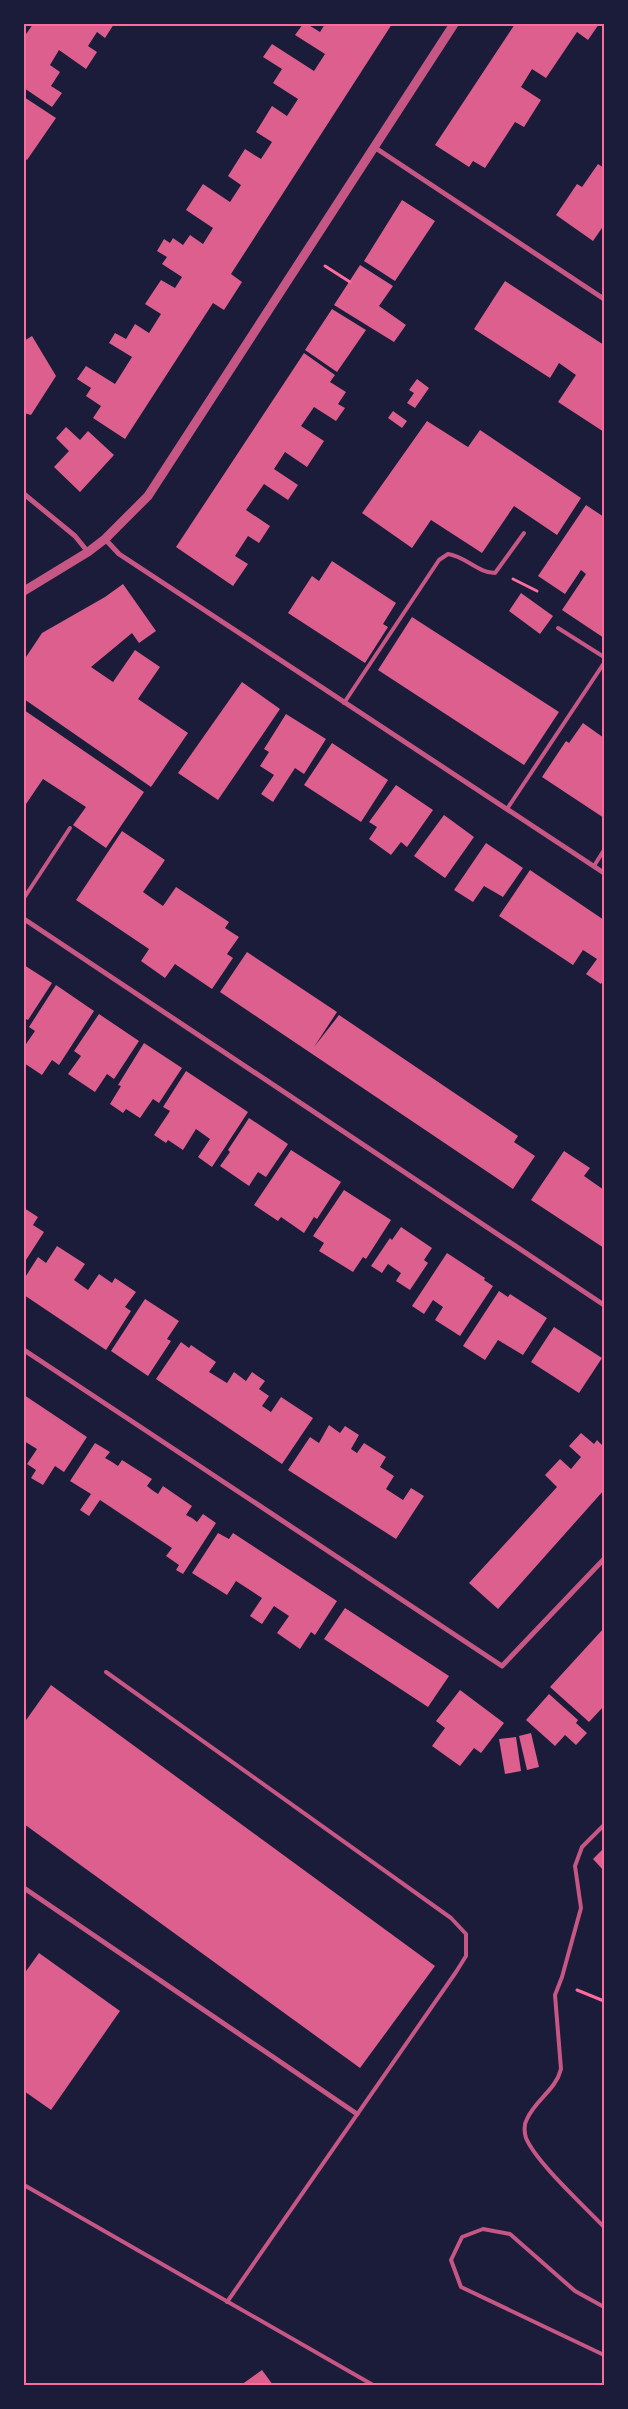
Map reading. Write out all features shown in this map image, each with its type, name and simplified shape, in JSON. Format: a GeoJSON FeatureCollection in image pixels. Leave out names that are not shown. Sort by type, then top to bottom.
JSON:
{"type":"FeatureCollection","features":[{"type":"Feature","properties":{"kind":"street"},"geometry":{"type":"LineString","coordinates":[[24,592],[88,552],[105,539],[148,496],[454,24]]}},
{"type":"Feature","properties":{"kind":"street"},"geometry":{"type":"LineString","coordinates":[[374,147],[604,299]]}},
{"type":"Feature","properties":{"kind":"street"},"geometry":{"type":"LineString","coordinates":[[24,494],[75,536],[88,552]]}},
{"type":"Feature","properties":{"kind":"street"},"geometry":{"type":"LineString","coordinates":[[105,539],[120,554],[604,873]]}},
{"type":"Feature","properties":{"kind":"street"},"geometry":{"type":"LineString","coordinates":[[24,919],[604,1305]]}},
{"type":"Feature","properties":{"kind":"street"},"geometry":{"type":"LineString","coordinates":[[24,1350],[502,1666],[604,1559]]}},
{"type":"Feature","properties":{"kind":"street"},"geometry":{"type":"LineString","coordinates":[[24,1888],[357,2114]]}},
{"type":"Feature","properties":{"kind":"lane"},"geometry":{"type":"LineString","coordinates":[[344,703],[439,560],[448,554],[457,555],[488,573],[495,573],[524,533]]}},
{"type":"Feature","properties":{"kind":"lane"},"geometry":{"type":"LineString","coordinates":[[558,628],[604,657]]}},
{"type":"Feature","properties":{"kind":"lane"},"geometry":{"type":"LineString","coordinates":[[507,808],[604,663]]}},
{"type":"Feature","properties":{"kind":"lane"},"geometry":{"type":"LineString","coordinates":[[24,898],[70,828]]}},
{"type":"Feature","properties":{"kind":"lane"},"geometry":{"type":"LineString","coordinates":[[594,866],[604,850]]}},
{"type":"Feature","properties":{"kind":"lane"},"geometry":{"type":"LineString","coordinates":[[106,1672],[451,1918],[466,1934],[466,1956],[227,2302]]}},
{"type":"Feature","properties":{"kind":"lane"},"geometry":{"type":"LineString","coordinates":[[604,1825],[582,1847],[574,1866],[580,1908],[555,1995],[561,2069],[559,2079],[535,2106],[526,2120],[525,2132],[535,2153],[604,2227]]}},
{"type":"Feature","properties":{"kind":"lane"},"geometry":{"type":"LineString","coordinates":[[24,2185],[373,2385]]}},
{"type":"Feature","properties":{"kind":"lane"},"geometry":{"type":"LineString","coordinates":[[604,2307],[575,2291],[510,2234],[483,2229],[462,2237],[451,2260],[461,2287],[604,2355]]}},
{"type":"Feature","properties":{"kind":"path"},"geometry":{"type":"LineString","coordinates":[[325,266],[350,282]]}},
{"type":"Feature","properties":{"kind":"path"},"geometry":{"type":"LineString","coordinates":[[498,570],[537,591]]}},
{"type":"Feature","properties":{"kind":"path"},"geometry":{"type":"LineString","coordinates":[[560,1982],[604,2002]]}},
{"type":"Feature","properties":{"kind":"building"},"geometry":{"type":"Polygon","coordinates":[[[33,24],[114,24],[105,38],[97,32],[88,46],[97,52],[86,69],[59,50],[50,65],[60,72],[51,86],[62,93],[52,107],[24,88],[24,37],[33,24]]]}},
{"type":"Feature","properties":{"kind":"building"},"geometry":{"type":"Polygon","coordinates":[[[303,24],[307,24],[320,32],[325,24],[392,24],[231,274],[242,282],[224,310],[213,303],[125,439],[93,418],[101,406],[86,396],[91,388],[77,379],[86,366],[115,384],[132,357],[109,343],[115,333],[126,339],[135,324],[149,333],[161,314],[145,304],[161,280],[175,288],[182,277],[162,264],[167,257],[157,251],[164,239],[170,243],[173,238],[183,245],[190,235],[203,244],[213,228],[186,210],[203,184],[230,202],[241,185],[228,176],[245,149],[261,159],[272,142],[256,132],[272,106],[287,116],[298,99],[273,83],[282,69],[263,57],[272,44],[314,71],[325,54],[295,35],[303,24]]]}},
{"type":"Feature","properties":{"kind":"building"},"geometry":{"type":"Polygon","coordinates":[[[515,24],[599,24],[588,40],[577,32],[546,78],[532,69],[521,87],[541,100],[524,127],[515,122],[485,168],[473,161],[469,167],[435,145],[515,24]]]}},
{"type":"Feature","properties":{"kind":"building"},"geometry":{"type":"Polygon","coordinates":[[[24,97],[56,118],[27,160],[24,158],[24,97]]]}},
{"type":"Feature","properties":{"kind":"building"},"geometry":{"type":"Polygon","coordinates":[[[598,164],[604,168],[604,225],[593,241],[556,215],[577,184],[582,187],[598,164]]]}},
{"type":"Feature","properties":{"kind":"building"},"geometry":{"type":"Polygon","coordinates":[[[402,200],[435,221],[395,281],[364,261],[402,200]]]}},
{"type":"Feature","properties":{"kind":"building"},"geometry":{"type":"Polygon","coordinates":[[[360,265],[393,286],[379,306],[406,325],[394,342],[334,305],[360,265]]]}},
{"type":"Feature","properties":{"kind":"building"},"geometry":{"type":"Polygon","coordinates":[[[505,281],[604,345],[604,432],[558,402],[576,375],[559,363],[550,378],[474,329],[505,281]]]}},
{"type":"Feature","properties":{"kind":"building"},"geometry":{"type":"Polygon","coordinates":[[[332,309],[366,330],[337,372],[305,350],[332,309]]]}},
{"type":"Feature","properties":{"kind":"building"},"geometry":{"type":"Polygon","coordinates":[[[32,336],[56,376],[31,415],[24,413],[24,341],[32,336]]]}},
{"type":"Feature","properties":{"kind":"building"},"geometry":{"type":"Polygon","coordinates":[[[304,353],[335,375],[330,382],[346,392],[338,404],[345,408],[336,421],[314,407],[301,426],[324,441],[307,467],[285,452],[274,469],[298,485],[288,500],[264,484],[246,510],[270,526],[259,543],[248,536],[235,556],[248,564],[233,586],[176,547],[304,353]]]}},
{"type":"Feature","properties":{"kind":"building"},"geometry":{"type":"Polygon","coordinates":[[[417,379],[429,388],[415,408],[407,403],[414,393],[409,390],[417,379]]]}},
{"type":"Feature","properties":{"kind":"building"},"geometry":{"type":"Polygon","coordinates":[[[393,411],[407,421],[402,428],[388,418],[393,411]]]}},
{"type":"Feature","properties":{"kind":"building"},"geometry":{"type":"Polygon","coordinates":[[[427,421],[468,447],[480,430],[581,498],[557,535],[514,506],[482,553],[431,520],[412,548],[362,513],[427,421]]]}},
{"type":"Feature","properties":{"kind":"building"},"geometry":{"type":"Polygon","coordinates":[[[66,427],[80,440],[88,431],[114,455],[80,492],[54,467],[69,451],[56,438],[66,427]]]}},
{"type":"Feature","properties":{"kind":"building"},"geometry":{"type":"Polygon","coordinates":[[[586,505],[604,517],[604,638],[562,610],[586,574],[581,570],[565,594],[538,576],[586,505]]]}},
{"type":"Feature","properties":{"kind":"building"},"geometry":{"type":"Polygon","coordinates":[[[332,561],[396,603],[383,624],[388,627],[365,663],[288,613],[312,576],[319,581],[332,561]]]}},
{"type":"Feature","properties":{"kind":"building"},"geometry":{"type":"Polygon","coordinates":[[[123,584],[156,631],[139,643],[132,633],[91,667],[113,682],[135,650],[160,667],[138,699],[188,733],[151,787],[24,699],[24,660],[42,633],[105,597],[123,584]]]}},
{"type":"Feature","properties":{"kind":"building"},"geometry":{"type":"Polygon","coordinates":[[[521,593],[553,616],[540,634],[509,611],[521,593]]]}},
{"type":"Feature","properties":{"kind":"building"},"geometry":{"type":"Polygon","coordinates":[[[412,617],[559,712],[524,765],[378,670],[412,617]]]}},
{"type":"Feature","properties":{"kind":"building"},"geometry":{"type":"Polygon","coordinates":[[[242,682],[280,709],[218,800],[178,773],[242,682]]]}},
{"type":"Feature","properties":{"kind":"building"},"geometry":{"type":"Polygon","coordinates":[[[24,710],[144,792],[106,848],[73,825],[86,807],[43,779],[24,807],[24,710]]]}},
{"type":"Feature","properties":{"kind":"building"},"geometry":{"type":"Polygon","coordinates":[[[286,714],[326,739],[304,774],[295,768],[273,802],[261,794],[274,775],[260,766],[269,752],[264,749],[286,714]]]}},
{"type":"Feature","properties":{"kind":"building"},"geometry":{"type":"Polygon","coordinates":[[[583,723],[604,738],[604,818],[542,777],[566,741],[569,743],[583,723]]]}},
{"type":"Feature","properties":{"kind":"building"},"geometry":{"type":"Polygon","coordinates":[[[332,743],[388,780],[361,822],[304,785],[332,743]]]}},
{"type":"Feature","properties":{"kind":"building"},"geometry":{"type":"Polygon","coordinates":[[[396,785],[433,810],[407,847],[401,842],[391,855],[369,839],[377,827],[369,822],[396,785]]]}},
{"type":"Feature","properties":{"kind":"building"},"geometry":{"type":"Polygon","coordinates":[[[444,815],[474,837],[445,878],[414,856],[444,815]]]}},
{"type":"Feature","properties":{"kind":"building"},"geometry":{"type":"Polygon","coordinates":[[[122,831],[165,860],[143,892],[163,906],[176,887],[229,922],[225,928],[239,937],[227,954],[233,958],[212,989],[175,964],[165,978],[141,961],[149,949],[76,900],[122,831]]]}},
{"type":"Feature","properties":{"kind":"building"},"geometry":{"type":"Polygon","coordinates":[[[486,843],[523,868],[503,897],[484,886],[473,902],[454,890],[486,843]]]}},
{"type":"Feature","properties":{"kind":"building"},"geometry":{"type":"Polygon","coordinates":[[[530,870],[604,920],[604,980],[601,984],[586,974],[597,959],[583,950],[573,965],[499,916],[530,870]]]}},
{"type":"Feature","properties":{"kind":"building"},"geometry":{"type":"Polygon","coordinates":[[[247,952],[337,1012],[314,1047],[339,1015],[518,1136],[514,1142],[535,1156],[513,1189],[220,992],[247,952]]]}},
{"type":"Feature","properties":{"kind":"building"},"geometry":{"type":"Polygon","coordinates":[[[24,965],[52,983],[28,1020],[24,1018],[24,965]]]}},
{"type":"Feature","properties":{"kind":"building"},"geometry":{"type":"Polygon","coordinates":[[[56,985],[94,1011],[59,1065],[52,1060],[42,1075],[24,1063],[24,1047],[35,1031],[29,1027],[56,985]]]}},
{"type":"Feature","properties":{"kind":"building"},"geometry":{"type":"Polygon","coordinates":[[[99,1014],[139,1041],[114,1079],[107,1074],[95,1092],[68,1074],[81,1056],[74,1051],[99,1014]]]}},
{"type":"Feature","properties":{"kind":"building"},"geometry":{"type":"Polygon","coordinates":[[[144,1043],[182,1068],[159,1103],[153,1099],[140,1118],[126,1109],[123,1113],[110,1104],[121,1086],[118,1085],[144,1043]]]}},
{"type":"Feature","properties":{"kind":"building"},"geometry":{"type":"Polygon","coordinates":[[[186,1071],[248,1112],[212,1167],[198,1157],[210,1139],[196,1129],[183,1150],[168,1140],[166,1143],[154,1135],[170,1111],[163,1107],[186,1071]]]}},
{"type":"Feature","properties":{"kind":"building"},"geometry":{"type":"Polygon","coordinates":[[[249,1118],[288,1144],[266,1177],[258,1172],[249,1186],[220,1166],[249,1118]]]}},
{"type":"Feature","properties":{"kind":"building"},"geometry":{"type":"Polygon","coordinates":[[[291,1150],[341,1182],[317,1219],[314,1217],[304,1233],[281,1217],[278,1221],[254,1205],[291,1150]]]}},
{"type":"Feature","properties":{"kind":"building"},"geometry":{"type":"Polygon","coordinates":[[[564,1151],[590,1168],[584,1176],[604,1190],[604,1248],[531,1200],[564,1151]]]}},
{"type":"Feature","properties":{"kind":"building"},"geometry":{"type":"Polygon","coordinates":[[[344,1190],[391,1220],[366,1259],[363,1257],[353,1272],[319,1251],[324,1243],[313,1236],[344,1190]]]}},
{"type":"Feature","properties":{"kind":"building"},"geometry":{"type":"Polygon","coordinates":[[[24,1208],[38,1217],[33,1225],[44,1232],[24,1263],[24,1208]]]}},
{"type":"Feature","properties":{"kind":"building"},"geometry":{"type":"Polygon","coordinates":[[[401,1227],[432,1248],[424,1260],[428,1263],[410,1290],[396,1281],[401,1273],[388,1264],[382,1273],[371,1266],[390,1238],[392,1240],[401,1227]]]}},
{"type":"Feature","properties":{"kind":"building"},"geometry":{"type":"Polygon","coordinates":[[[57,1246],[85,1264],[74,1280],[88,1290],[99,1274],[112,1283],[115,1278],[136,1292],[125,1307],[131,1311],[106,1350],[24,1295],[24,1279],[38,1257],[46,1263],[57,1246]]]}},
{"type":"Feature","properties":{"kind":"building"},"geometry":{"type":"Polygon","coordinates":[[[447,1253],[485,1278],[484,1280],[493,1286],[460,1336],[435,1320],[443,1307],[433,1300],[424,1314],[412,1306],[447,1253]]]}},
{"type":"Feature","properties":{"kind":"building"},"geometry":{"type":"Polygon","coordinates":[[[499,1291],[508,1297],[510,1294],[547,1318],[523,1355],[498,1340],[485,1360],[463,1346],[499,1291]]]}},
{"type":"Feature","properties":{"kind":"building"},"geometry":{"type":"Polygon","coordinates":[[[145,1299],[179,1321],[167,1339],[171,1341],[148,1376],[111,1351],[145,1299]]]}},
{"type":"Feature","properties":{"kind":"building"},"geometry":{"type":"Polygon","coordinates":[[[554,1327],[602,1358],[579,1393],[531,1362],[554,1327]]]}},
{"type":"Feature","properties":{"kind":"building"},"geometry":{"type":"Polygon","coordinates":[[[181,1342],[189,1348],[191,1345],[216,1362],[209,1372],[227,1383],[234,1372],[246,1381],[252,1372],[265,1381],[259,1389],[269,1396],[262,1406],[271,1412],[281,1397],[313,1418],[282,1464],[156,1379],[181,1342]]]}},
{"type":"Feature","properties":{"kind":"building"},"geometry":{"type":"Polygon","coordinates":[[[24,1395],[87,1437],[64,1472],[55,1466],[43,1485],[31,1478],[36,1470],[27,1464],[37,1449],[24,1441],[24,1395]]]}},
{"type":"Feature","properties":{"kind":"building"},"geometry":{"type":"Polygon","coordinates":[[[329,1425],[340,1433],[345,1426],[359,1435],[351,1449],[357,1453],[364,1443],[386,1457],[380,1467],[394,1476],[386,1489],[403,1500],[411,1488],[424,1496],[396,1539],[288,1470],[310,1437],[319,1443],[329,1425]]]}},
{"type":"Feature","properties":{"kind":"building"},"geometry":{"type":"Polygon","coordinates":[[[581,1433],[594,1444],[597,1440],[604,1447],[604,1490],[498,1609],[469,1583],[557,1487],[545,1475],[560,1459],[571,1469],[581,1457],[569,1446],[581,1433]]]}},
{"type":"Feature","properties":{"kind":"building"},"geometry":{"type":"Polygon","coordinates":[[[95,1443],[110,1452],[105,1458],[118,1466],[122,1460],[152,1479],[147,1486],[158,1494],[163,1486],[192,1506],[186,1515],[197,1522],[203,1514],[216,1523],[183,1574],[176,1570],[179,1565],[166,1556],[172,1548],[100,1500],[89,1516],[80,1510],[91,1494],[70,1481],[95,1443]]]}},
{"type":"Feature","properties":{"kind":"building"},"geometry":{"type":"Polygon","coordinates":[[[218,1533],[229,1539],[233,1533],[337,1601],[315,1635],[311,1632],[300,1649],[277,1633],[289,1616],[274,1606],[262,1624],[250,1616],[262,1598],[236,1581],[227,1595],[192,1573],[218,1533]]]}},
{"type":"Feature","properties":{"kind":"building"},"geometry":{"type":"Polygon","coordinates":[[[345,1608],[449,1676],[428,1707],[324,1639],[345,1608]]]}},
{"type":"Feature","properties":{"kind":"building"},"geometry":{"type":"Polygon","coordinates":[[[604,1628],[604,1706],[589,1722],[550,1687],[604,1628]]]}},
{"type":"Feature","properties":{"kind":"building"},"geometry":{"type":"Polygon","coordinates":[[[51,1685],[435,1966],[360,2068],[24,1824],[24,1723],[51,1685]]]}},
{"type":"Feature","properties":{"kind":"building"},"geometry":{"type":"Polygon","coordinates":[[[460,1690],[504,1723],[481,1753],[474,1748],[460,1766],[432,1746],[445,1728],[436,1721],[460,1690]]]}},
{"type":"Feature","properties":{"kind":"building"},"geometry":{"type":"Polygon","coordinates":[[[549,1694],[578,1720],[576,1723],[587,1733],[576,1745],[565,1735],[555,1746],[526,1720],[549,1694]]]}},
{"type":"Feature","properties":{"kind":"building"},"geometry":{"type":"Polygon","coordinates":[[[531,1733],[539,1767],[527,1770],[519,1736],[531,1733]]]}},
{"type":"Feature","properties":{"kind":"building"},"geometry":{"type":"Polygon","coordinates":[[[516,1737],[521,1771],[505,1774],[499,1739],[516,1737]]]}},
{"type":"Feature","properties":{"kind":"building"},"geometry":{"type":"Polygon","coordinates":[[[604,1848],[604,1871],[593,1859],[604,1848]]]}},
{"type":"Feature","properties":{"kind":"building"},"geometry":{"type":"Polygon","coordinates":[[[39,1953],[120,2011],[51,2110],[24,2091],[24,1974],[39,1953]]]}},
{"type":"Feature","properties":{"kind":"building"},"geometry":{"type":"Polygon","coordinates":[[[262,2370],[273,2385],[241,2385],[262,2370]]]}}]}
